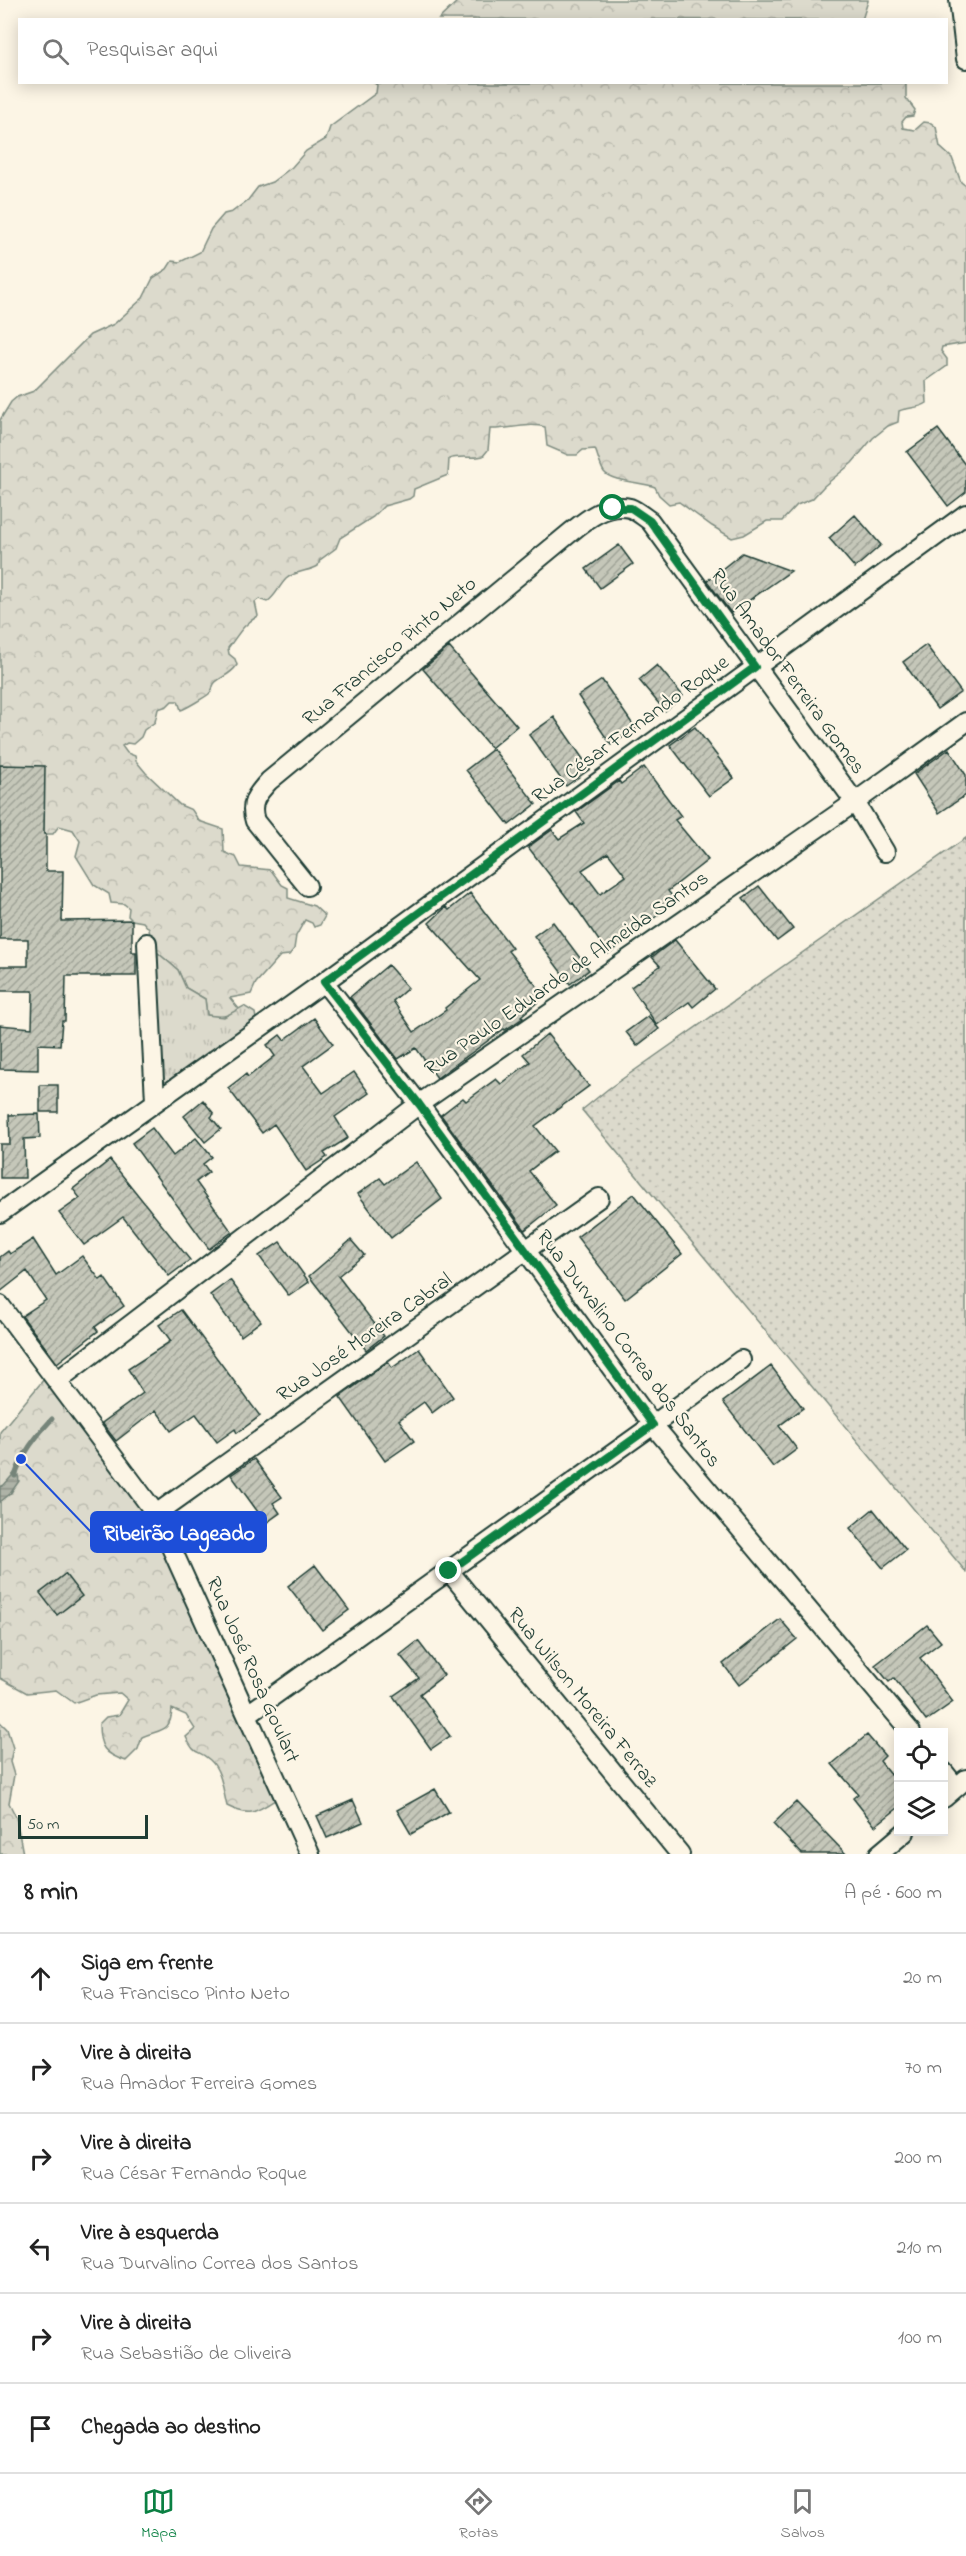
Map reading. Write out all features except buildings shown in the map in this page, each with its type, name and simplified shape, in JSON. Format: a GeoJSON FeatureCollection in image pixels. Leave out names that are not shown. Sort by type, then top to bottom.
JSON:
{"type":"FeatureCollection","features":[{"type":"Feature","properties":{"kind":"street"},"geometry":{"type":"LineString","coordinates":[[959,0],[966,58]]}},
{"type":"Feature","properties":{"kind":"street","name":"Rua Francisco Pinto Neto"},"geometry":{"type":"LineString","coordinates":[[308,886],[255,821],[252,812],[254,801],[262,789],[593,514],[613,508],[631,508],[650,521]]}},
{"type":"Feature","properties":{"kind":"street","name":"Rua César Fernando Roque"},"geometry":{"type":"LineString","coordinates":[[0,1213],[324,982],[966,514]]}},
{"type":"Feature","properties":{"kind":"street","name":"Rua Amador Ferreira Gomes"},"geometry":{"type":"LineString","coordinates":[[650,521],[855,802],[885,852]]}},
{"type":"Feature","properties":{"kind":"street","name":"Rua Paulo Eduardo de Almeida Santos"},"geometry":{"type":"LineString","coordinates":[[57,1381],[419,1104],[855,802],[966,722]]}},
{"type":"Feature","properties":{"kind":"street"},"geometry":{"type":"LineString","coordinates":[[147,943],[154,1101]]}},
{"type":"Feature","properties":{"kind":"street","name":"Rua Durvalino Correa dos Santos"},"geometry":{"type":"LineString","coordinates":[[324,982],[419,1104],[653,1425],[907,1728]]}},
{"type":"Feature","properties":{"kind":"street","name":"Rua José Moreira Cabral"},"geometry":{"type":"LineString","coordinates":[[156,1514],[599,1198]]}},
{"type":"Feature","properties":{"kind":"street","name":"Rua José Rosa Goulart"},"geometry":{"type":"LineString","coordinates":[[0,1305],[156,1514],[310,1854]]}},
{"type":"Feature","properties":{"kind":"street"},"geometry":{"type":"LineString","coordinates":[[248,1714],[741,1360]]}},
{"type":"Feature","properties":{"kind":"street","name":"Rua Wilson Moreira Ferraz"},"geometry":{"type":"LineString","coordinates":[[449,1571],[680,1854]]}},
{"type":"Feature","properties":{"kind":"street"},"geometry":{"type":"LineString","coordinates":[[879,1854],[900,1836]]}},
{"type":"Feature","properties":{"kind":"green space"},"geometry":{"type":"Polygon","coordinates":[[[459,0],[868,0],[863,18],[440,18],[459,0]]]}},
{"type":"Feature","properties":{"kind":"green space"},"geometry":{"type":"Polygon","coordinates":[[[376,84],[904,84],[906,98],[915,110],[913,116],[906,117],[902,122],[903,128],[915,130],[924,122],[936,127],[940,147],[952,158],[961,182],[966,186],[966,343],[942,347],[941,351],[947,359],[947,366],[926,381],[927,403],[899,411],[898,422],[888,426],[873,438],[852,463],[812,499],[797,505],[782,521],[767,521],[744,535],[732,538],[679,502],[669,504],[659,495],[655,487],[620,480],[608,475],[603,470],[595,449],[583,450],[577,455],[568,455],[547,446],[545,427],[532,425],[490,429],[488,450],[483,456],[449,459],[448,475],[414,489],[413,496],[409,499],[384,506],[373,517],[340,538],[336,548],[320,560],[318,566],[290,576],[267,602],[259,599],[255,602],[258,616],[244,627],[228,648],[229,654],[235,659],[237,665],[234,669],[214,684],[210,693],[187,707],[181,710],[178,701],[172,701],[167,706],[158,709],[155,722],[144,730],[141,737],[133,744],[127,743],[122,746],[127,753],[135,756],[136,761],[146,773],[180,805],[192,810],[199,821],[223,829],[224,852],[236,857],[241,867],[271,870],[282,885],[288,888],[288,898],[314,906],[325,916],[320,925],[314,927],[312,923],[305,920],[296,936],[294,949],[289,955],[280,956],[256,983],[251,994],[230,998],[239,1009],[220,1017],[211,1016],[207,1015],[205,999],[186,988],[178,970],[152,948],[149,929],[143,922],[132,920],[128,916],[129,908],[124,904],[111,903],[109,894],[94,885],[76,856],[80,841],[73,830],[59,826],[53,834],[46,834],[37,827],[0,776],[0,420],[11,402],[17,397],[34,391],[90,335],[114,324],[143,298],[153,278],[167,269],[172,261],[180,262],[200,252],[211,229],[224,214],[232,212],[248,200],[258,187],[272,182],[292,167],[306,151],[326,139],[330,127],[376,93],[376,84]]]}},
{"type":"Feature","properties":{"kind":"green space"},"geometry":{"type":"Polygon","coordinates":[[[966,838],[966,1572],[582,1110],[608,1089],[966,838]]]}},
{"type":"Feature","properties":{"kind":"green space"},"geometry":{"type":"Polygon","coordinates":[[[152,948],[178,970],[186,988],[205,999],[207,1015],[224,1017],[244,1006],[255,1013],[256,1019],[155,1101],[152,948]]]}},
{"type":"Feature","properties":{"kind":"green space"},"geometry":{"type":"Polygon","coordinates":[[[50,1372],[156,1514],[275,1800],[262,1808],[252,1812],[241,1812],[227,1806],[222,1782],[214,1765],[189,1744],[186,1737],[195,1729],[186,1715],[172,1709],[167,1726],[142,1737],[138,1749],[126,1761],[112,1756],[104,1748],[99,1732],[99,1724],[106,1717],[119,1715],[128,1700],[120,1693],[96,1695],[74,1703],[56,1690],[27,1693],[0,1678],[0,1432],[50,1372]]]}},
{"type":"Feature","properties":{"kind":"green space"},"geometry":{"type":"Polygon","coordinates":[[[0,1722],[7,1729],[13,1748],[10,1762],[14,1775],[9,1803],[16,1817],[23,1854],[0,1854],[0,1722]]]}},
{"type":"Feature","properties":{"kind":"shaded area"},"geometry":{"type":"Polygon","coordinates":[[[17,1470],[19,1481],[10,1494],[0,1502],[0,1487],[17,1470]]]}},
{"type":"Feature","properties":{"kind":"waterway"},"geometry":{"type":"LineString","coordinates":[[15,1476],[30,1446],[52,1419]]}},
{"type":"Feature","properties":{"kind":"place","name":"Ribeirão Lageado"},"geometry":{"type":"Point","coordinates":[21,1459]}},
{"type":"Feature","properties":{"kind":"route"},"geometry":{"type":"LineString","coordinates":[[449,1571],[653,1425],[419,1104],[324,982],[755,667],[650,521],[631,508],[613,508]]}}]}
